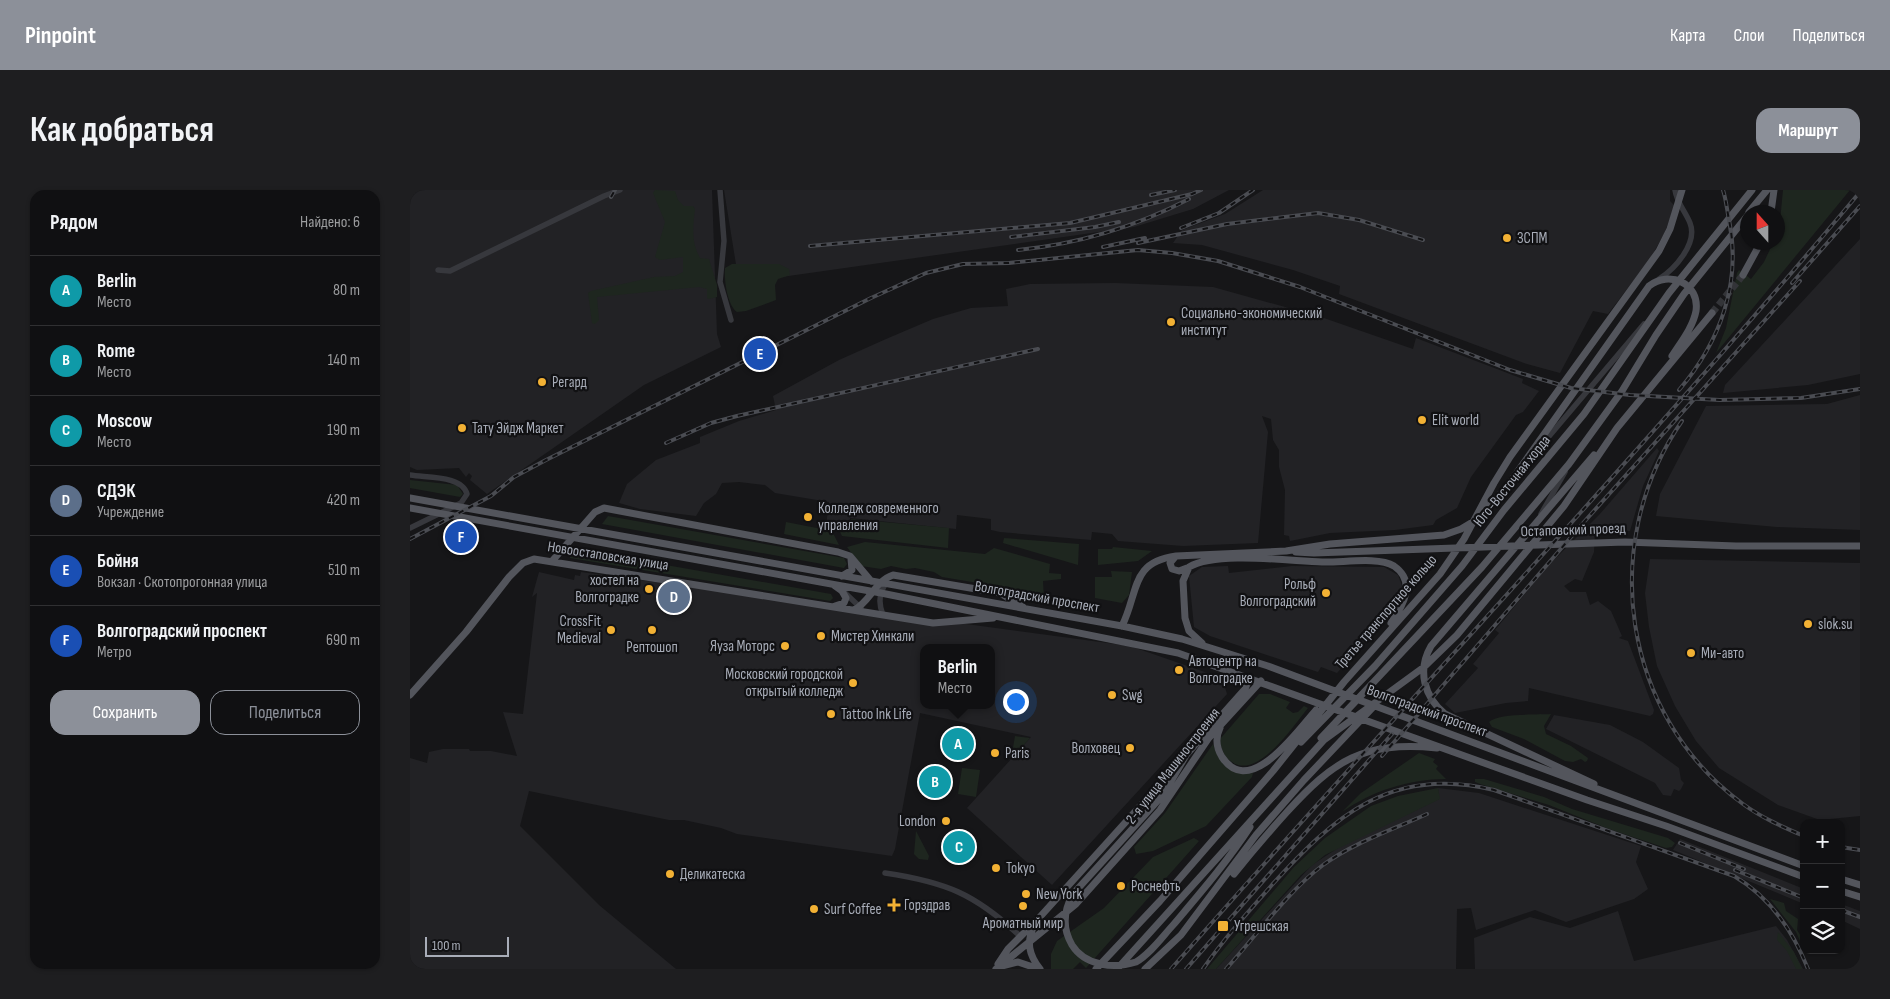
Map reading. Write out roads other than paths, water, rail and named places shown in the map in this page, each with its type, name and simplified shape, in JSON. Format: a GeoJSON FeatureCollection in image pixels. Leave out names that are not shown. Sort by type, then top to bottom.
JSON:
{"type":"FeatureCollection","features":[{"type":"Feature","properties":{"kind":"main road","name":"Третье транспортное кольцо"},"geometry":{"type":"LineString","coordinates":[[1096,969],[1160,901],[1273,771],[1344,682],[1448,563],[1464,540],[1501,471],[1659,251],[1670,229],[1682,190]]}},
{"type":"Feature","properties":{"kind":"main road","name":"Юго-Восточная хорда"},"geometry":{"type":"LineString","coordinates":[[1273,771],[1375,666],[1462,566],[1504,510],[1584,414],[1644,326],[1752,190]]}},
{"type":"Feature","properties":{"kind":"main road","name":"Юго-Восточная хорда"},"geometry":{"type":"LineString","coordinates":[[1756,205],[1768,190]]}},
{"type":"Feature","properties":{"kind":"main road"},"geometry":{"type":"LineString","coordinates":[[1771,205],[1774,190]]}},
{"type":"Feature","properties":{"kind":"main road","name":"Юго-Восточная хорда"},"geometry":{"type":"LineString","coordinates":[[1296,770],[1340,715],[1482,567],[1570,464],[1622,391],[1656,334],[1684,294],[1740,224]]}},
{"type":"Feature","properties":{"kind":"main road"},"geometry":{"type":"LineString","coordinates":[[1743,275],[1757,250]]}},
{"type":"Feature","properties":{"kind":"main road"},"geometry":{"type":"LineString","coordinates":[[1122,626],[1130,610],[1142,571],[1158,560],[1176,556],[1286,551],[1330,544],[1435,536],[1461,529],[1483,514],[1506,488],[1626,321],[1645,290],[1653,282],[1671,278],[1687,285],[1695,299],[1695,315],[1688,332],[1656,381]]}},
{"type":"Feature","properties":{"kind":"main road"},"geometry":{"type":"LineString","coordinates":[[1632,802],[1451,718],[1435,705],[1425,685],[1424,665],[1428,652],[1436,640],[1617,428],[1712,313]]}},
{"type":"Feature","properties":{"kind":"main road"},"geometry":{"type":"LineString","coordinates":[[1194,919],[1250,842],[1304,780],[1372,708],[1434,658],[1457,635],[1564,506],[1617,428]]}},
{"type":"Feature","properties":{"kind":"main road","name":"Волгоградский проспект"},"geometry":{"type":"LineString","coordinates":[[410,498],[592,529],[1122,626],[1206,646],[1298,678],[1800,865]]}},
{"type":"Feature","properties":{"kind":"main road","name":"Волгоградский проспект"},"geometry":{"type":"LineString","coordinates":[[410,508],[877,592],[1158,648],[1250,677],[1800,876]]}},
{"type":"Feature","properties":{"kind":"main road"},"geometry":{"type":"LineString","coordinates":[[553,560],[595,512],[604,508],[850,556],[872,581]]}},
{"type":"Feature","properties":{"kind":"main road","name":"Остаповский проезд"},"geometry":{"type":"LineString","coordinates":[[1286,551],[1314,554],[1625,542],[1736,546],[1859,546]]}},
{"type":"Feature","properties":{"kind":"main road"},"geometry":{"type":"LineString","coordinates":[[842,576],[852,570],[853,563],[850,556]]}},
{"type":"Feature","properties":{"kind":"main road"},"geometry":{"type":"LineString","coordinates":[[1176,556],[1170,563],[1172,569],[1179,571],[1203,562],[1275,558],[1319,562],[1373,562],[1389,564],[1403,576],[1407,594],[1402,607],[1377,645]]}},
{"type":"Feature","properties":{"kind":"main road","name":"Новоостаповская улица"},"geometry":{"type":"LineString","coordinates":[[410,695],[466,632],[519,567],[534,559],[553,560],[859,609]]}},
{"type":"Feature","properties":{"kind":"main road"},"geometry":{"type":"LineString","coordinates":[[1189,567],[1183,580],[1187,627],[1206,646]]}},
{"type":"Feature","properties":{"kind":"main road"},"geometry":{"type":"LineString","coordinates":[[859,609],[877,592],[886,577],[902,575],[1000,594],[1014,600],[1025,609]]}},
{"type":"Feature","properties":{"kind":"main road"},"geometry":{"type":"LineString","coordinates":[[832,585],[842,591],[846,601],[840,605],[832,606]]}},
{"type":"Feature","properties":{"kind":"main road","name":"Волгоградский проспект"},"geometry":{"type":"LineString","coordinates":[[859,609],[883,615],[944,624],[985,618],[1008,618]]}},
{"type":"Feature","properties":{"kind":"main road","name":"2-я улица Машиностроения"},"geometry":{"type":"LineString","coordinates":[[996,969],[1020,936],[1039,918],[1245,689],[1250,677]]}},
{"type":"Feature","properties":{"kind":"main road"},"geometry":{"type":"LineString","coordinates":[[1117,969],[1296,770],[1336,730],[1410,677]]}},
{"type":"Feature","properties":{"kind":"main road","name":"2-я улица Машиностроения"},"geometry":{"type":"LineString","coordinates":[[996,969],[1068,912],[1160,810],[1196,756],[1222,723],[1261,682]]}},
{"type":"Feature","properties":{"kind":"main road"},"geometry":{"type":"LineString","coordinates":[[1222,723],[1216,740],[1218,750],[1224,760],[1240,769],[1259,768],[1273,758],[1344,682]]}},
{"type":"Feature","properties":{"kind":"main road"},"geometry":{"type":"LineString","coordinates":[[1145,969],[1168,949],[1258,844],[1317,780],[1345,760],[1380,750],[1419,747],[1447,749]]}},
{"type":"Feature","properties":{"kind":"main road"},"geometry":{"type":"LineString","coordinates":[[1196,756],[1189,751],[1171,785],[1069,900],[1065,914],[1070,940],[1078,952],[1089,961],[1108,968],[1122,967],[1135,962],[1152,948],[1221,869],[1264,806]]}},
{"type":"Feature","properties":{"kind":"main road"},"geometry":{"type":"LineString","coordinates":[[1845,880],[1860,885]]}},
{"type":"Feature","properties":{"kind":"main road"},"geometry":{"type":"LineString","coordinates":[[1845,892],[1860,897]]}},
{"type":"Feature","properties":{"kind":"main road"},"geometry":{"type":"LineString","coordinates":[[1039,918],[1033,926],[1029,942],[1033,959],[1040,969]]}},
{"type":"Feature","properties":{"kind":"main road"},"geometry":{"type":"LineString","coordinates":[[1033,926],[1038,933],[1042,933]]}},
{"type":"Feature","properties":{"kind":"main road"},"geometry":{"type":"LineString","coordinates":[[996,969],[1018,962],[1040,969]]}},
{"type":"Feature","properties":{"kind":"street"},"geometry":{"type":"LineString","coordinates":[[438,270],[450,271],[620,190]]}},
{"type":"Feature","properties":{"kind":"street"},"geometry":{"type":"LineString","coordinates":[[720,190],[724,241],[720,282],[731,320]]}},
{"type":"Feature","properties":{"kind":"street"},"geometry":{"type":"LineString","coordinates":[[1675,190],[1692,231],[1680,260],[1678,273],[1687,285]]}},
{"type":"Feature","properties":{"kind":"street"},"geometry":{"type":"LineString","coordinates":[[1653,282],[1670,271],[1680,260]]}},
{"type":"Feature","properties":{"kind":"street"},"geometry":{"type":"LineString","coordinates":[[1506,488],[1644,326]]}},
{"type":"Feature","properties":{"kind":"street"},"geometry":{"type":"LineString","coordinates":[[1534,525],[1570,464]]}},
{"type":"Feature","properties":{"kind":"street"},"geometry":{"type":"LineString","coordinates":[[410,476],[456,482],[464,487],[466,494],[461,503],[410,528]]}},
{"type":"Feature","properties":{"kind":"street"},"geometry":{"type":"LineString","coordinates":[[842,591],[859,609]]}},
{"type":"Feature","properties":{"kind":"street"},"geometry":{"type":"LineString","coordinates":[[877,592],[883,615]]}},
{"type":"Feature","properties":{"kind":"street"},"geometry":{"type":"LineString","coordinates":[[885,873],[926,880],[955,889],[986,906],[1020,936]]}},
{"type":"Feature","properties":{"kind":"tunnel"},"geometry":{"type":"LineString","coordinates":[[1712,313],[1743,275]]}},
{"type":"Feature","properties":{"kind":"railway"},"geometry":{"type":"LineString","coordinates":[[611,197],[615,190]]}},
{"type":"Feature","properties":{"kind":"railway"},"geometry":{"type":"LineString","coordinates":[[1151,195],[1175,190]]}},
{"type":"Feature","properties":{"kind":"railway"},"geometry":{"type":"LineString","coordinates":[[810,246],[1070,223],[1192,194],[1201,190]]}},
{"type":"Feature","properties":{"kind":"railway"},"geometry":{"type":"LineString","coordinates":[[1181,228],[1219,213],[1253,190]]}},
{"type":"Feature","properties":{"kind":"railway"},"geometry":{"type":"LineString","coordinates":[[1679,390],[1706,352],[1716,332],[1730,289],[1732,243],[1723,190]]}},
{"type":"Feature","properties":{"kind":"railway"},"geometry":{"type":"LineString","coordinates":[[1171,969],[1605,486],[1860,192]]}},
{"type":"Feature","properties":{"kind":"railway"},"geometry":{"type":"LineString","coordinates":[[1018,250],[1084,239],[1106,233],[1148,218],[1189,199]]}},
{"type":"Feature","properties":{"kind":"railway"},"geometry":{"type":"LineString","coordinates":[[1792,283],[1860,206]]}},
{"type":"Feature","properties":{"kind":"railway"},"geometry":{"type":"LineString","coordinates":[[1138,243],[1227,224],[1318,213],[1359,220],[1423,240]]}},
{"type":"Feature","properties":{"kind":"railway"},"geometry":{"type":"LineString","coordinates":[[1011,237],[1095,227],[1119,222]]}},
{"type":"Feature","properties":{"kind":"railway"},"geometry":{"type":"LineString","coordinates":[[1103,247],[1145,238]]}},
{"type":"Feature","properties":{"kind":"railway"},"geometry":{"type":"LineString","coordinates":[[410,539],[491,496],[514,477],[546,460],[871,298],[926,273],[963,264],[1009,263],[1138,250],[1172,253],[1218,261],[1300,287],[1510,370],[1571,388],[1630,395],[1720,400],[1801,398],[1860,389]]}},
{"type":"Feature","properties":{"kind":"railway"},"geometry":{"type":"LineString","coordinates":[[1382,756],[1584,522],[1800,281]]}},
{"type":"Feature","properties":{"kind":"railway"},"geometry":{"type":"LineString","coordinates":[[666,443],[711,423],[737,416],[1038,349]]}},
{"type":"Feature","properties":{"kind":"railway"},"geometry":{"type":"LineString","coordinates":[[1682,421],[1655,469],[1639,520],[1632,573],[1635,626],[1648,677],[1670,724],[1702,767],[1750,809],[1800,834]]}},
{"type":"Feature","properties":{"kind":"railway"},"geometry":{"type":"LineString","coordinates":[[1186,969],[1392,734]]}},
{"type":"Feature","properties":{"kind":"railway"},"geometry":{"type":"LineString","coordinates":[[1203,969],[1244,916],[1295,860],[1318,838],[1343,818],[1368,802],[1395,791],[1425,784],[1458,784],[1494,790],[1734,876],[1759,894],[1779,916],[1795,941],[1808,969]]}},
{"type":"Feature","properties":{"kind":"railway"},"geometry":{"type":"LineString","coordinates":[[1226,969],[1297,888],[1323,865],[1360,843],[1427,814]]}},
{"type":"Feature","properties":{"kind":"railway"},"geometry":{"type":"LineString","coordinates":[[1680,843],[1744,869]]}},
{"type":"Feature","properties":{"kind":"railway"},"geometry":{"type":"LineString","coordinates":[[1845,848],[1860,850]]}},
{"type":"Feature","properties":{"kind":"railway"},"geometry":{"type":"LineString","coordinates":[[1735,870],[1800,896]]}},
{"type":"Feature","properties":{"kind":"railway"},"geometry":{"type":"LineString","coordinates":[[1845,911],[1860,917]]}},
{"type":"Feature","properties":{"kind":"place","name":"ЗСПМ"},"geometry":{"type":"Point","coordinates":[1507,238]}},
{"type":"Feature","properties":{"kind":"place","name":"Социально-экономический институт"},"geometry":{"type":"Point","coordinates":[1171,322]}},
{"type":"Feature","properties":{"kind":"place","name":"Бойня"},"geometry":{"type":"Point","coordinates":[760,354]}},
{"type":"Feature","properties":{"kind":"place","name":"Регард"},"geometry":{"type":"Point","coordinates":[542,382]}},
{"type":"Feature","properties":{"kind":"place","name":"Elit world"},"geometry":{"type":"Point","coordinates":[1422,420]}},
{"type":"Feature","properties":{"kind":"place","name":"Тату Эйдж Маркет"},"geometry":{"type":"Point","coordinates":[462,428]}},
{"type":"Feature","properties":{"kind":"place","name":"Колледж современного управления"},"geometry":{"type":"Point","coordinates":[808,517]}},
{"type":"Feature","properties":{"kind":"place","name":"Волгоградский проспект"},"geometry":{"type":"Point","coordinates":[461,537]}},
{"type":"Feature","properties":{"kind":"place","name":"хостел на Волгоградке"},"geometry":{"type":"Point","coordinates":[649,589]}},
{"type":"Feature","properties":{"kind":"place","name":"Рольф Волгоградский"},"geometry":{"type":"Point","coordinates":[1326,593]}},
{"type":"Feature","properties":{"kind":"place","name":"СДЭК"},"geometry":{"type":"Point","coordinates":[674,597]}},
{"type":"Feature","properties":{"kind":"place","name":"slok.su"},"geometry":{"type":"Point","coordinates":[1808,624]}},
{"type":"Feature","properties":{"kind":"place","name":"CrossFit Medieval"},"geometry":{"type":"Point","coordinates":[611,630]}},
{"type":"Feature","properties":{"kind":"place","name":"Рептошоп"},"geometry":{"type":"Point","coordinates":[652,630]}},
{"type":"Feature","properties":{"kind":"place","name":"Мистер Хинкали"},"geometry":{"type":"Point","coordinates":[821,636]}},
{"type":"Feature","properties":{"kind":"place","name":"Яуза Моторс"},"geometry":{"type":"Point","coordinates":[785,646]}},
{"type":"Feature","properties":{"kind":"place","name":"Ми-авто"},"geometry":{"type":"Point","coordinates":[1691,653]}},
{"type":"Feature","properties":{"kind":"place","name":"Автоцентр на Волгоградке"},"geometry":{"type":"Point","coordinates":[1179,670]}},
{"type":"Feature","properties":{"kind":"place","name":"Московский городской открытый колледж"},"geometry":{"type":"Point","coordinates":[853,683]}},
{"type":"Feature","properties":{"kind":"place","name":"Swg"},"geometry":{"type":"Point","coordinates":[1112,695]}},
{"type":"Feature","properties":{"kind":"place","name":"Tattoo Ink Life"},"geometry":{"type":"Point","coordinates":[831,714]}},
{"type":"Feature","properties":{"kind":"place","name":"Berlin"},"geometry":{"type":"Point","coordinates":[958,744]}},
{"type":"Feature","properties":{"kind":"place","name":"Волховец"},"geometry":{"type":"Point","coordinates":[1130,748]}},
{"type":"Feature","properties":{"kind":"place","name":"Paris"},"geometry":{"type":"Point","coordinates":[995,753]}},
{"type":"Feature","properties":{"kind":"place","name":"Rome"},"geometry":{"type":"Point","coordinates":[935,782]}},
{"type":"Feature","properties":{"kind":"place","name":"London"},"geometry":{"type":"Point","coordinates":[946,821]}},
{"type":"Feature","properties":{"kind":"place","name":"Moscow"},"geometry":{"type":"Point","coordinates":[959,847]}},
{"type":"Feature","properties":{"kind":"place","name":"Tokyo"},"geometry":{"type":"Point","coordinates":[996,868]}},
{"type":"Feature","properties":{"kind":"place","name":"Деликатеска"},"geometry":{"type":"Point","coordinates":[670,874]}},
{"type":"Feature","properties":{"kind":"place","name":"Роснефть"},"geometry":{"type":"Point","coordinates":[1121,886]}},
{"type":"Feature","properties":{"kind":"place","name":"New York"},"geometry":{"type":"Point","coordinates":[1026,894]}},
{"type":"Feature","properties":{"kind":"place","name":"Горздрав"},"geometry":{"type":"Point","coordinates":[894,905]}},
{"type":"Feature","properties":{"kind":"place","name":"Ароматный мир"},"geometry":{"type":"Point","coordinates":[1023,906]}},
{"type":"Feature","properties":{"kind":"place","name":"Surf Coffee"},"geometry":{"type":"Point","coordinates":[814,909]}},
{"type":"Feature","properties":{"kind":"place","name":"Угрешская"},"geometry":{"type":"Point","coordinates":[1223,926]}}]}
